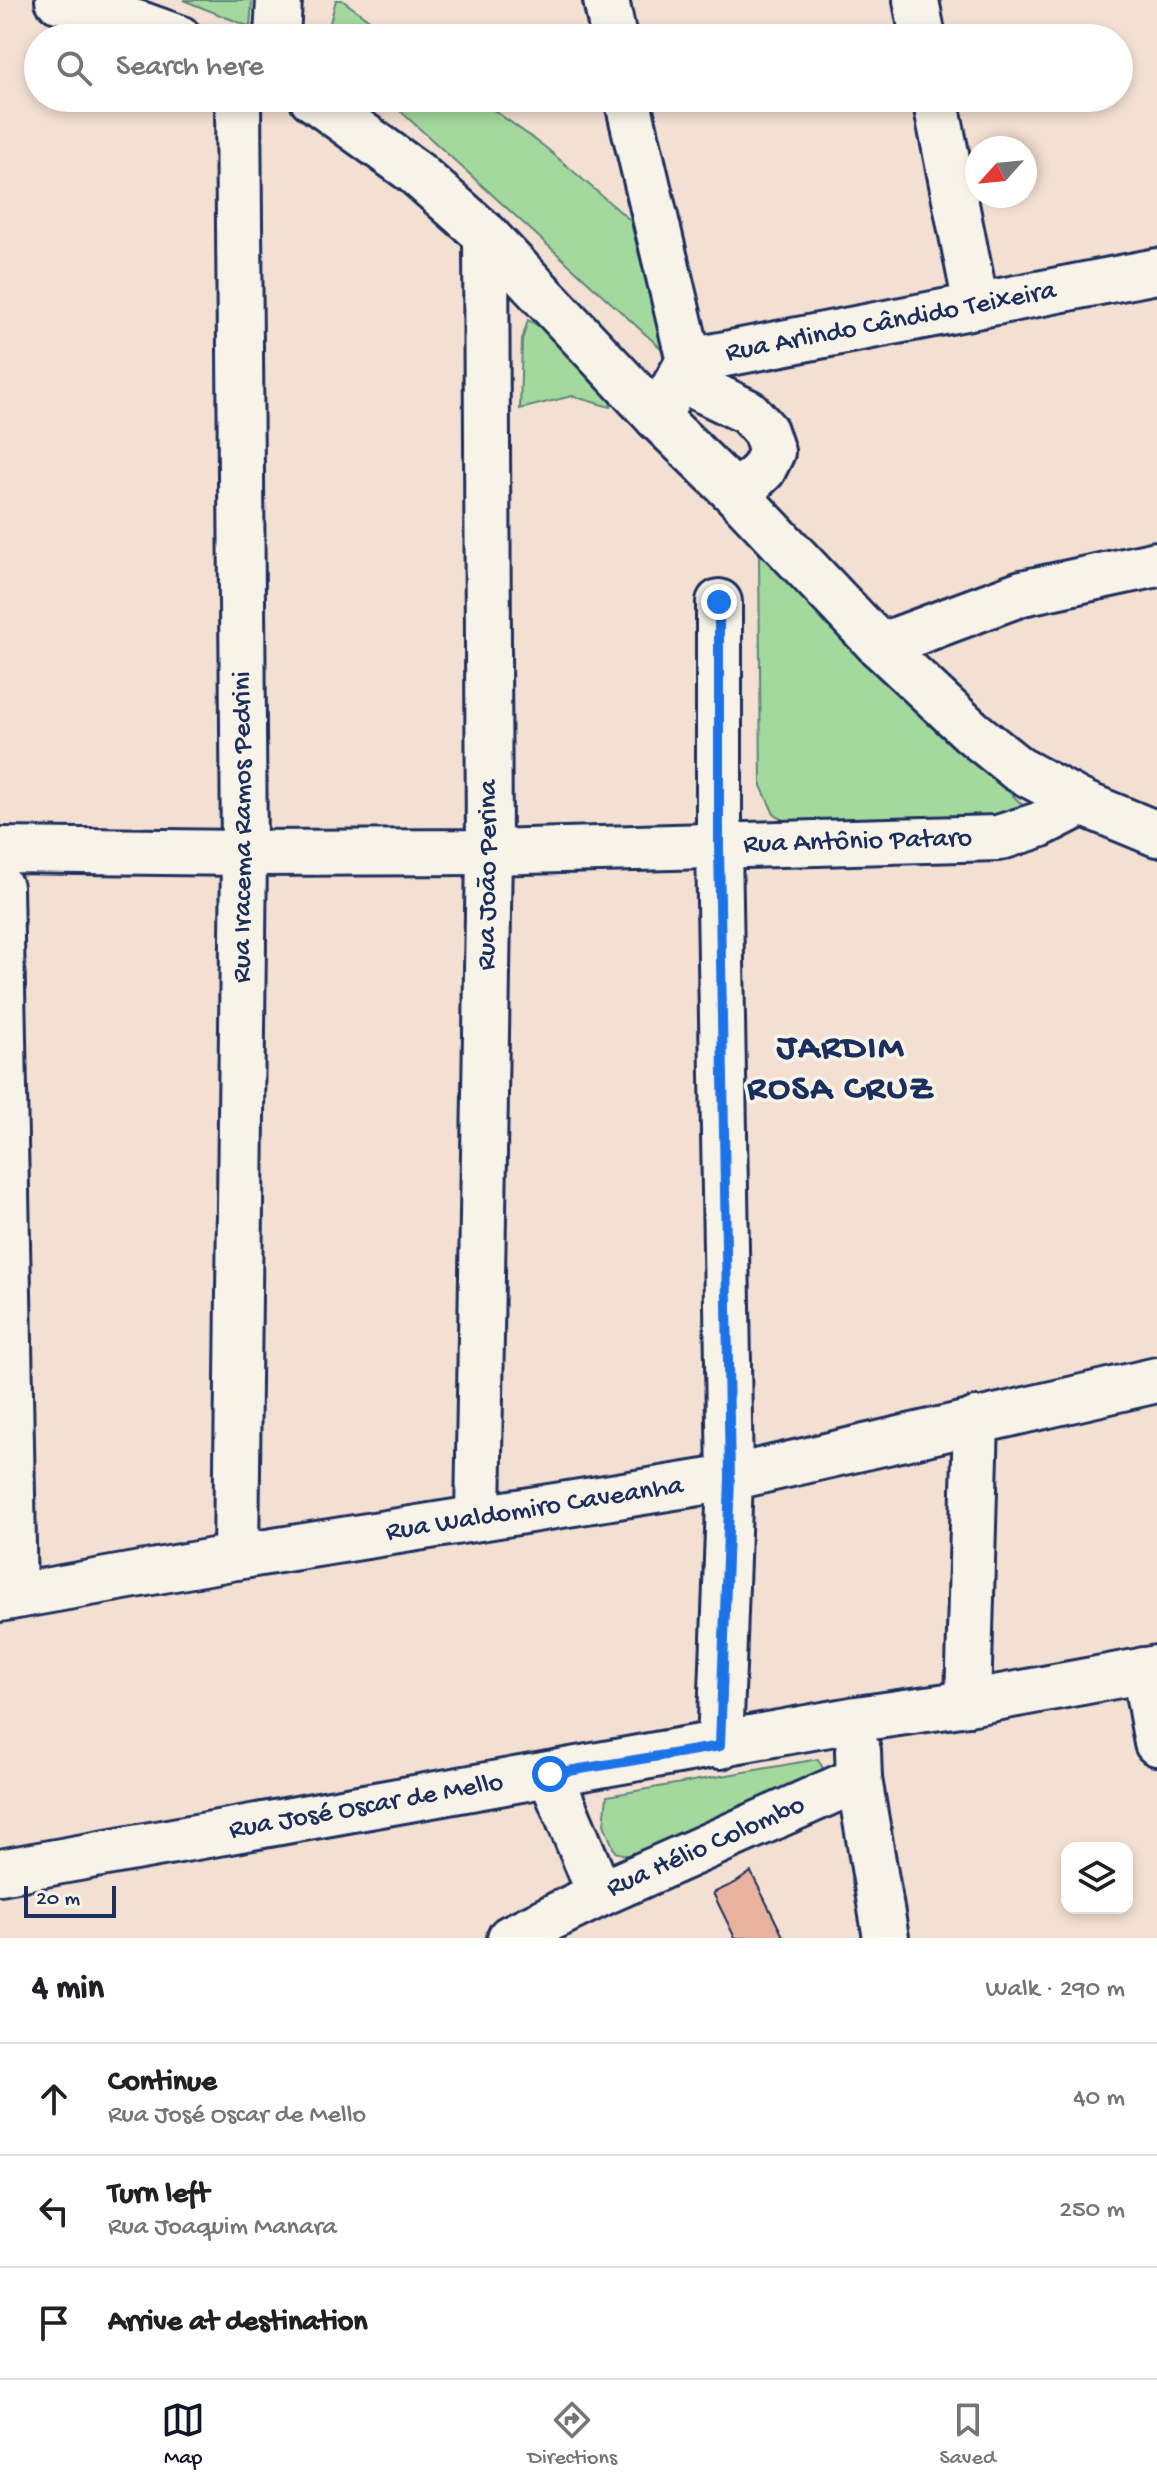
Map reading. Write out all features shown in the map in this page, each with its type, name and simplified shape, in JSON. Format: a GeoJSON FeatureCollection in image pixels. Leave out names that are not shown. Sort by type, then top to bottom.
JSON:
{"type":"FeatureCollection","features":[{"type":"Feature","properties":{"kind":"street"},"geometry":{"type":"LineString","coordinates":[[58,0],[140,24]]}},
{"type":"Feature","properties":{"kind":"street"},"geometry":{"type":"LineString","coordinates":[[278,24],[279,0]]}},
{"type":"Feature","properties":{"kind":"street"},"geometry":{"type":"LineString","coordinates":[[606,0],[611,24]]}},
{"type":"Feature","properties":{"kind":"street"},"geometry":{"type":"LineString","coordinates":[[916,0],[920,24]]}},
{"type":"Feature","properties":{"kind":"street","name":"Rua Iracema Ramos Pedrini"},"geometry":{"type":"LineString","coordinates":[[236,1557],[244,853],[238,112]]}},
{"type":"Feature","properties":{"kind":"street"},"geometry":{"type":"LineString","coordinates":[[331,112],[416,173],[486,235],[657,417],[737,495],[880,646],[972,732],[1018,769],[1082,803],[1157,834]]}},
{"type":"Feature","properties":{"kind":"street"},"geometry":{"type":"LineString","coordinates":[[630,112],[684,370],[657,417]]}},
{"type":"Feature","properties":{"kind":"street"},"geometry":{"type":"LineString","coordinates":[[938,112],[976,305]]}},
{"type":"Feature","properties":{"kind":"street","name":"Rua João Perina"},"geometry":{"type":"LineString","coordinates":[[478,1517],[489,852],[486,235]]}},
{"type":"Feature","properties":{"kind":"street","name":"Rua Arlindo Cândido Teixeira"},"geometry":{"type":"LineString","coordinates":[[684,370],[976,305],[1157,271]]}},
{"type":"Feature","properties":{"kind":"street"},"geometry":{"type":"LineString","coordinates":[[684,370],[748,412],[765,431],[772,452],[763,470],[737,495]]}},
{"type":"Feature","properties":{"kind":"street"},"geometry":{"type":"LineString","coordinates":[[880,646],[1022,593],[1157,564]]}},
{"type":"Feature","properties":{"kind":"street"},"geometry":{"type":"LineString","coordinates":[[719,602],[719,845],[730,1478],[720,1746]]}},
{"type":"Feature","properties":{"kind":"street","name":"Rua Antônio Pataro"},"geometry":{"type":"LineString","coordinates":[[0,850],[489,852],[998,838],[1039,825],[1082,803]]}},
{"type":"Feature","properties":{"kind":"street"},"geometry":{"type":"LineString","coordinates":[[0,887],[7,1597]]}},
{"type":"Feature","properties":{"kind":"street","name":"Rua Waldomiro Caveanha"},"geometry":{"type":"LineString","coordinates":[[7,1597],[478,1517],[730,1478],[1157,1380]]}},
{"type":"Feature","properties":{"kind":"street"},"geometry":{"type":"LineString","coordinates":[[968,1703],[976,1420]]}},
{"type":"Feature","properties":{"kind":"street"},"geometry":{"type":"LineString","coordinates":[[1150,1669],[1157,1743]]}},
{"type":"Feature","properties":{"kind":"street","name":"Rua José Oscar de Mello"},"geometry":{"type":"LineString","coordinates":[[0,1872],[1150,1669]]}},
{"type":"Feature","properties":{"kind":"street"},"geometry":{"type":"LineString","coordinates":[[857,1719],[859,1779],[886,1938]]}},
{"type":"Feature","properties":{"kind":"street"},"geometry":{"type":"LineString","coordinates":[[550,1774],[600,1894]]}},
{"type":"Feature","properties":{"kind":"street","name":"Rua Hélio Colombo"},"geometry":{"type":"LineString","coordinates":[[510,1938],[600,1894],[859,1779]]}},
{"type":"Feature","properties":{"kind":"green space"},"geometry":{"type":"Polygon","coordinates":[[[183,0],[252,0],[250,24],[243,24],[183,0]]]}},
{"type":"Feature","properties":{"kind":"green space"},"geometry":{"type":"Polygon","coordinates":[[[336,0],[342,0],[375,24],[330,24],[336,0]]]}},
{"type":"Feature","properties":{"kind":"green space"},"geometry":{"type":"Polygon","coordinates":[[[401,112],[496,112],[545,147],[630,220],[664,351],[401,112]]]}},
{"type":"Feature","properties":{"kind":"green space"},"geometry":{"type":"Polygon","coordinates":[[[528,320],[552,334],[612,391],[610,407],[572,396],[520,409],[522,340],[528,320]]]}},
{"type":"Feature","properties":{"kind":"green space"},"geometry":{"type":"Polygon","coordinates":[[[759,553],[1031,813],[794,827],[774,814],[761,786],[759,553]]]}},
{"type":"Feature","properties":{"kind":"green space"},"geometry":{"type":"Polygon","coordinates":[[[818,1759],[830,1782],[639,1859],[615,1852],[604,1824],[607,1796],[818,1759]]]}},
{"type":"Feature","properties":{"kind":"building"},"geometry":{"type":"Polygon","coordinates":[[[751,1872],[784,1938],[735,1938],[713,1893],[751,1872]]]}},
{"type":"Feature","properties":{"kind":"district","name":"JARDIM ROSA CRUZ"},"geometry":{"type":"Point","coordinates":[841,1070]}},
{"type":"Feature","properties":{"kind":"route"},"geometry":{"type":"LineString","coordinates":[[550,1774],[720,1746],[730,1478],[719,845],[719,602]]}}]}
